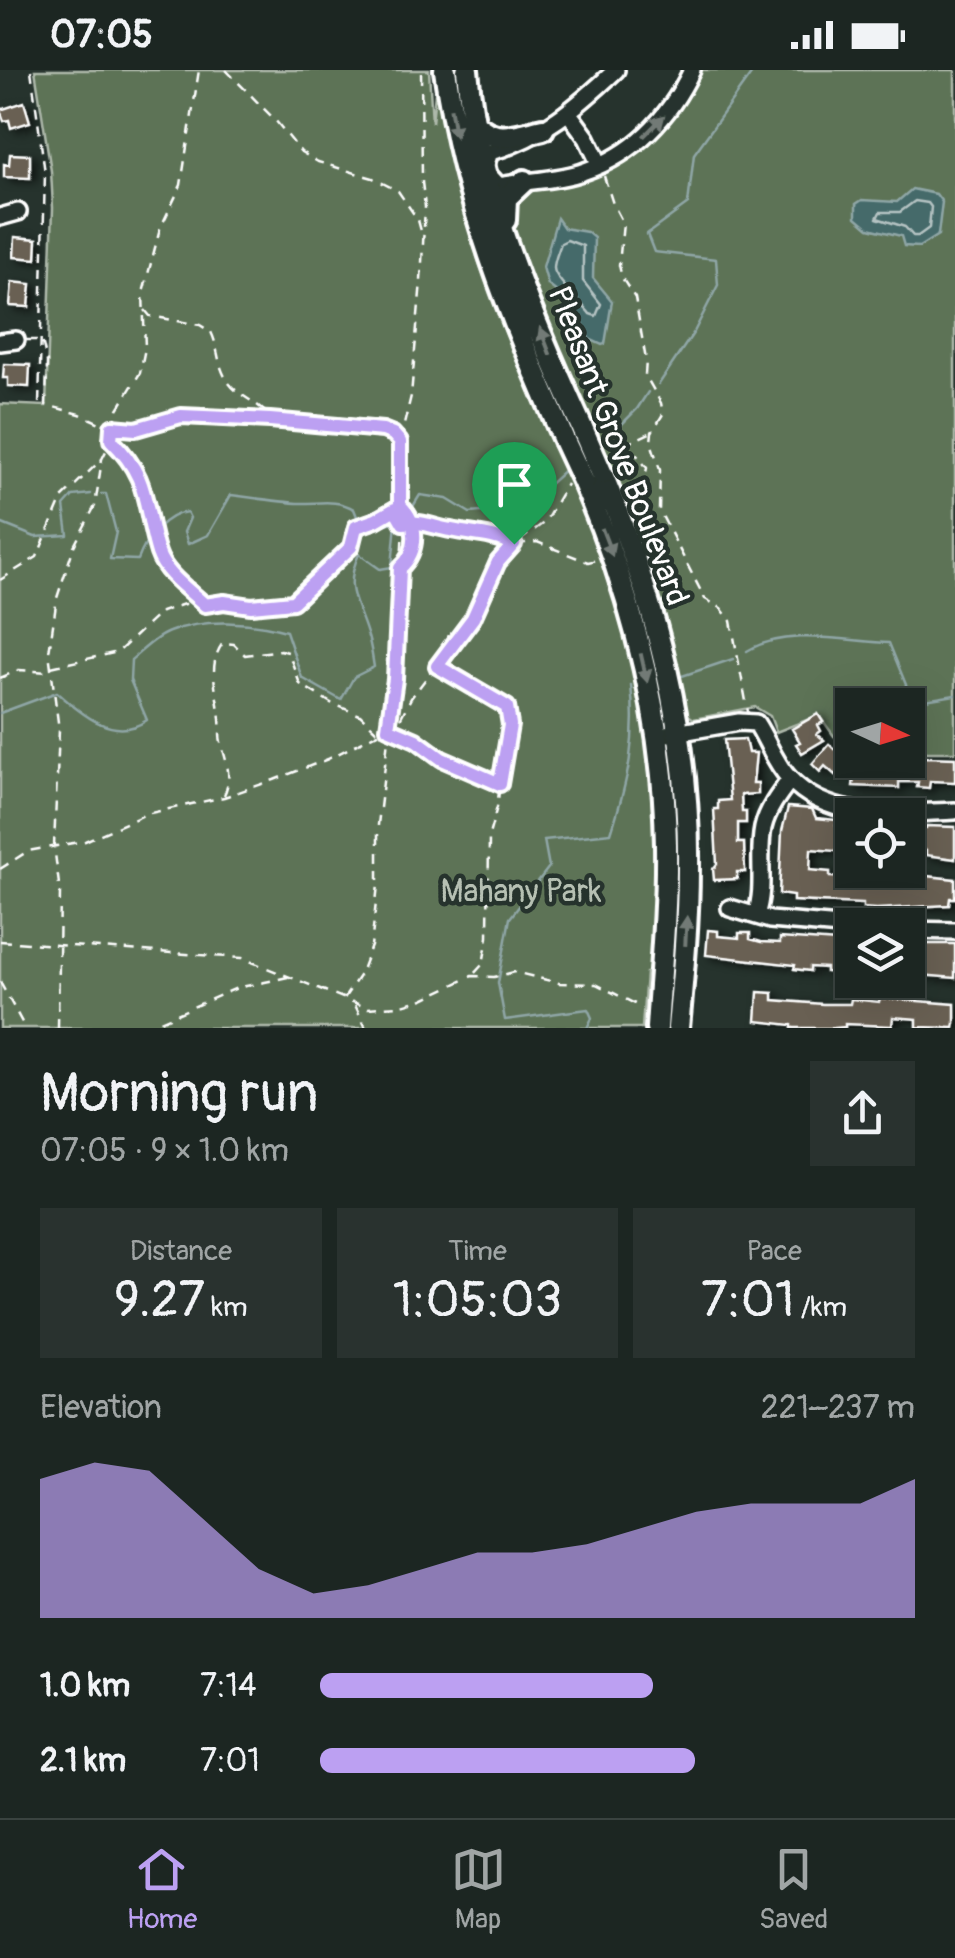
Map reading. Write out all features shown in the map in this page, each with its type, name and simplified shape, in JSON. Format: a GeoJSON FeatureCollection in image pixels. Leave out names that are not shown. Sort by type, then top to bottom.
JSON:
{"type":"FeatureCollection","features":[{"type":"Feature","properties":{"kind":"main road","name":"Pleasant Grove Boulevard"},"geometry":{"type":"LineString","coordinates":[[445,70],[474,172],[488,258],[591,474],[641,654],[656,736],[666,858],[657,1028]]}},
{"type":"Feature","properties":{"kind":"main road","name":"Pleasant Grove Boulevard"},"geometry":{"type":"LineString","coordinates":[[467,70],[474,123],[474,172],[511,252],[574,435]]}},
{"type":"Feature","properties":{"kind":"main road"},"geometry":{"type":"LineString","coordinates":[[474,123],[490,135],[507,138],[544,129]]}},
{"type":"Feature","properties":{"kind":"main road"},"geometry":{"type":"LineString","coordinates":[[511,252],[503,212],[505,201],[511,190],[524,181]]}},
{"type":"Feature","properties":{"kind":"main road","name":"Pleasant Grove Boulevard"},"geometry":{"type":"LineString","coordinates":[[591,474],[614,502],[652,608],[679,734],[688,867],[678,1028]]}},
{"type":"Feature","properties":{"kind":"street"},"geometry":{"type":"LineString","coordinates":[[616,70],[544,129],[512,146],[490,152],[474,172],[499,186],[583,172],[600,165],[628,150],[648,133],[681,93],[692,70]]}},
{"type":"Feature","properties":{"kind":"street"},"geometry":{"type":"LineString","coordinates":[[568,112],[600,165]]}},
{"type":"Feature","properties":{"kind":"street"},"geometry":{"type":"LineString","coordinates":[[0,218],[18,212]]}},
{"type":"Feature","properties":{"kind":"street"},"geometry":{"type":"LineString","coordinates":[[656,736],[756,723],[790,780],[836,806],[859,812],[955,811]]}},
{"type":"Feature","properties":{"kind":"street"},"geometry":{"type":"LineString","coordinates":[[756,915],[763,884],[764,828],[790,780]]}},
{"type":"Feature","properties":{"kind":"street"},"geometry":{"type":"LineString","coordinates":[[730,908],[783,922],[835,926]]}},
{"type":"Feature","properties":{"kind":"street"},"geometry":{"type":"LineString","coordinates":[[925,930],[955,931]]}},
{"type":"Feature","properties":{"kind":"path"},"geometry":{"type":"LineString","coordinates":[[31,70],[45,174],[39,406]]}},
{"type":"Feature","properties":{"kind":"path"},"geometry":{"type":"LineString","coordinates":[[58,1028],[60,892],[54,846],[58,730],[49,652],[57,598],[74,546],[95,506],[102,459],[112,427],[144,361],[143,294],[160,230],[181,184],[188,156],[199,70]]}},
{"type":"Feature","properties":{"kind":"path"},"geometry":{"type":"LineString","coordinates":[[226,70],[276,120],[301,152],[398,191],[421,226],[422,245]]}},
{"type":"Feature","properties":{"kind":"path"},"geometry":{"type":"LineString","coordinates":[[400,568],[411,559],[416,538],[409,514],[400,505],[400,442],[412,396],[425,208],[421,70]]}},
{"type":"Feature","properties":{"kind":"path"},"geometry":{"type":"LineString","coordinates":[[600,165],[624,223],[619,265],[635,298],[645,375],[663,414],[652,432],[651,442],[660,470],[658,510],[705,599],[721,608],[731,621],[749,703],[748,723]]}},
{"type":"Feature","properties":{"kind":"path"},"geometry":{"type":"LineString","coordinates":[[18,212],[45,214]]}},
{"type":"Feature","properties":{"kind":"path"},"geometry":{"type":"LineString","coordinates":[[144,310],[150,316],[200,325],[211,332],[224,378],[236,392],[266,412],[270,420]]}},
{"type":"Feature","properties":{"kind":"path"},"geometry":{"type":"LineString","coordinates":[[42,340],[46,405],[104,425],[136,429],[181,416],[270,420],[383,430],[400,442]]}},
{"type":"Feature","properties":{"kind":"path"},"geometry":{"type":"LineString","coordinates":[[104,425],[145,488],[163,562],[205,605]]}},
{"type":"Feature","properties":{"kind":"path"},"geometry":{"type":"LineString","coordinates":[[591,474],[620,447],[652,432]]}},
{"type":"Feature","properties":{"kind":"path"},"geometry":{"type":"LineString","coordinates":[[0,869],[28,851],[85,842],[146,814],[224,797],[328,759],[388,728],[400,719],[411,698],[473,618],[498,562],[514,544],[546,522],[566,486],[630,453],[637,455],[647,468],[644,487],[614,502]]}},
{"type":"Feature","properties":{"kind":"path"},"geometry":{"type":"LineString","coordinates":[[0,580],[37,557],[62,498],[102,459]]}},
{"type":"Feature","properties":{"kind":"path"},"geometry":{"type":"LineString","coordinates":[[0,678],[19,670],[50,670],[118,652],[161,612],[184,604],[224,602],[251,606],[293,602],[351,547],[356,527],[400,505]]}},
{"type":"Feature","properties":{"kind":"path"},"geometry":{"type":"LineString","coordinates":[[342,1000],[361,973],[371,946],[395,679],[403,523],[395,509]]}},
{"type":"Feature","properties":{"kind":"path"},"geometry":{"type":"LineString","coordinates":[[403,523],[430,522],[448,530],[488,533],[514,544],[537,542],[588,562],[613,557]]}},
{"type":"Feature","properties":{"kind":"path"},"geometry":{"type":"LineString","coordinates":[[224,797],[230,784],[227,755],[220,741],[214,667],[216,653],[223,643],[234,644],[245,655],[288,652],[300,684],[360,715],[378,732]]}},
{"type":"Feature","properties":{"kind":"path"},"geometry":{"type":"LineString","coordinates":[[0,942],[242,958],[368,1008],[399,1006],[423,999],[472,976],[483,964],[488,937],[488,843],[510,725],[507,707],[437,666]]}},
{"type":"Feature","properties":{"kind":"path"},"geometry":{"type":"LineString","coordinates":[[388,728],[416,740],[442,759],[500,784]]}},
{"type":"Feature","properties":{"kind":"path"},"geometry":{"type":"LineString","coordinates":[[472,976],[494,978],[524,972],[544,980],[596,984],[637,1005]]}},
{"type":"Feature","properties":{"kind":"path"},"geometry":{"type":"LineString","coordinates":[[144,1028],[237,988],[292,976]]}},
{"type":"Feature","properties":{"kind":"path"},"geometry":{"type":"LineString","coordinates":[[0,982],[25,1028]]}},
{"type":"Feature","properties":{"kind":"path"},"geometry":{"type":"LineString","coordinates":[[355,1004],[366,1028]]}},
{"type":"Feature","properties":{"kind":"green space","name":"Mahany Park"},"geometry":{"type":"Polygon","coordinates":[[[35,70],[429,70],[432,123],[436,83],[476,254],[593,535],[621,617],[633,667],[653,819],[654,921],[642,1028],[0,1028],[0,404],[46,406],[53,208],[35,70]]]}},
{"type":"Feature","properties":{"kind":"green space"},"geometry":{"type":"Polygon","coordinates":[[[698,70],[955,70],[955,752],[925,752],[925,688],[835,688],[835,737],[819,715],[776,732],[770,716],[755,707],[694,719],[678,708],[508,222],[512,207],[534,186],[615,162],[657,120],[698,70]]]}},
{"type":"Feature","properties":{"kind":"water"},"geometry":{"type":"Polygon","coordinates":[[[912,189],[936,194],[942,202],[938,235],[919,247],[904,246],[901,236],[869,228],[856,217],[856,204],[862,200],[897,202],[912,189]]]}},
{"type":"Feature","properties":{"kind":"water"},"geometry":{"type":"Polygon","coordinates":[[[557,218],[564,228],[587,232],[594,238],[593,278],[612,301],[605,344],[589,339],[581,318],[548,285],[543,267],[557,218]]]}},
{"type":"Feature","properties":{"kind":"building"},"geometry":{"type":"Polygon","coordinates":[[[24,102],[30,122],[11,128],[0,110],[24,102]]]}},
{"type":"Feature","properties":{"kind":"building"},"geometry":{"type":"Polygon","coordinates":[[[10,154],[30,155],[30,178],[4,177],[4,164],[9,165],[10,154]]]}},
{"type":"Feature","properties":{"kind":"building"},"geometry":{"type":"Polygon","coordinates":[[[15,237],[37,239],[36,259],[14,257],[15,237]]]}},
{"type":"Feature","properties":{"kind":"building"},"geometry":{"type":"Polygon","coordinates":[[[12,282],[31,284],[29,307],[10,306],[12,282]]]}},
{"type":"Feature","properties":{"kind":"building"},"geometry":{"type":"Polygon","coordinates":[[[4,364],[30,365],[29,387],[8,386],[8,378],[3,378],[4,364]]]}},
{"type":"Feature","properties":{"kind":"building"},"geometry":{"type":"Polygon","coordinates":[[[818,714],[823,722],[818,725],[821,731],[817,734],[824,740],[802,753],[792,729],[818,714]]]}},
{"type":"Feature","properties":{"kind":"building"},"geometry":{"type":"Polygon","coordinates":[[[745,739],[748,753],[756,753],[753,783],[758,783],[758,794],[741,795],[746,823],[738,823],[738,843],[744,843],[745,872],[737,872],[737,879],[714,880],[714,809],[718,809],[718,801],[730,800],[724,740],[745,739]]]}},
{"type":"Feature","properties":{"kind":"building"},"geometry":{"type":"Polygon","coordinates":[[[829,744],[835,748],[835,775],[825,766],[820,772],[812,764],[829,744]]]}},
{"type":"Feature","properties":{"kind":"building"},"geometry":{"type":"Polygon","coordinates":[[[925,757],[955,758],[955,782],[930,781],[929,788],[917,787],[918,782],[899,782],[899,788],[853,786],[854,778],[925,778],[925,757]]]}},
{"type":"Feature","properties":{"kind":"building"},"geometry":{"type":"Polygon","coordinates":[[[788,807],[812,809],[816,818],[835,820],[835,851],[811,849],[810,870],[830,872],[830,877],[835,877],[835,888],[925,888],[925,876],[955,879],[955,898],[950,898],[949,905],[894,908],[793,901],[793,896],[779,894],[782,831],[788,807]]]}},
{"type":"Feature","properties":{"kind":"building"},"geometry":{"type":"Polygon","coordinates":[[[955,827],[955,859],[926,855],[926,828],[955,827]]]}},
{"type":"Feature","properties":{"kind":"building"},"geometry":{"type":"Polygon","coordinates":[[[708,930],[718,931],[718,936],[739,938],[739,933],[750,933],[750,939],[761,942],[780,943],[780,938],[835,942],[835,972],[826,972],[826,968],[810,967],[810,971],[794,969],[795,965],[706,955],[708,930]]]}},
{"type":"Feature","properties":{"kind":"building"},"geometry":{"type":"Polygon","coordinates":[[[925,944],[955,944],[955,978],[925,975],[925,944]]]}},
{"type":"Feature","properties":{"kind":"building"},"geometry":{"type":"Polygon","coordinates":[[[758,992],[773,993],[773,1000],[823,1004],[850,1004],[851,999],[879,1002],[880,998],[955,1004],[954,1028],[917,1027],[917,1019],[893,1017],[892,1026],[845,1024],[835,1028],[792,1028],[756,1021],[758,992]]]}},
{"type":"Feature","properties":{"kind":"waterway"},"geometry":{"type":"LineString","coordinates":[[659,384],[694,332],[718,285],[716,259],[654,252],[647,234],[688,204],[694,154],[754,70]]}},
{"type":"Feature","properties":{"kind":"waterway"},"geometry":{"type":"LineString","coordinates":[[599,447],[637,409],[648,392]]}},
{"type":"Feature","properties":{"kind":"waterway"},"geometry":{"type":"LineString","coordinates":[[0,713],[57,692],[99,723],[123,729],[135,726],[147,720],[130,680],[131,660],[164,634],[212,623],[242,623],[286,631],[302,678],[341,700],[354,677],[374,667],[352,586],[359,554],[380,569],[392,567],[396,522],[400,514],[409,513],[420,495],[447,499],[470,513],[523,508],[567,468]]}},
{"type":"Feature","properties":{"kind":"waterway"},"geometry":{"type":"LineString","coordinates":[[0,523],[35,537],[68,535],[64,506],[73,496],[91,494]]}},
{"type":"Feature","properties":{"kind":"waterway"},"geometry":{"type":"LineString","coordinates":[[101,494],[106,494],[116,532],[110,559],[138,560],[156,529],[178,514],[187,512],[190,518],[184,532],[188,544],[208,535],[231,495],[340,504],[354,509],[358,519],[379,525],[395,522]]}},
{"type":"Feature","properties":{"kind":"waterway"},"geometry":{"type":"LineString","coordinates":[[747,651],[797,637],[889,643],[913,702],[955,695]]}},
{"type":"Feature","properties":{"kind":"waterway"},"geometry":{"type":"LineString","coordinates":[[679,677],[733,659]]}},
{"type":"Feature","properties":{"kind":"waterway"},"geometry":{"type":"LineString","coordinates":[[587,1028],[592,1018],[588,1009],[505,1020],[498,983],[510,918],[549,867],[544,840],[611,833],[630,760],[631,685]]}},
{"type":"Feature","properties":{"kind":"route"},"geometry":{"type":"LineString","coordinates":[[514,544],[488,533],[448,530],[430,522],[411,522],[403,523],[395,509],[356,527],[351,547],[293,602],[205,605],[163,562],[145,488],[127,456],[111,440],[112,427],[145,428],[181,416],[270,420],[393,434],[400,442],[400,505],[409,514],[411,522],[416,538],[411,559],[400,568],[395,679],[388,728],[416,740],[442,759],[500,784],[510,725],[507,707],[437,666],[473,618],[498,562],[514,544]]}}]}
